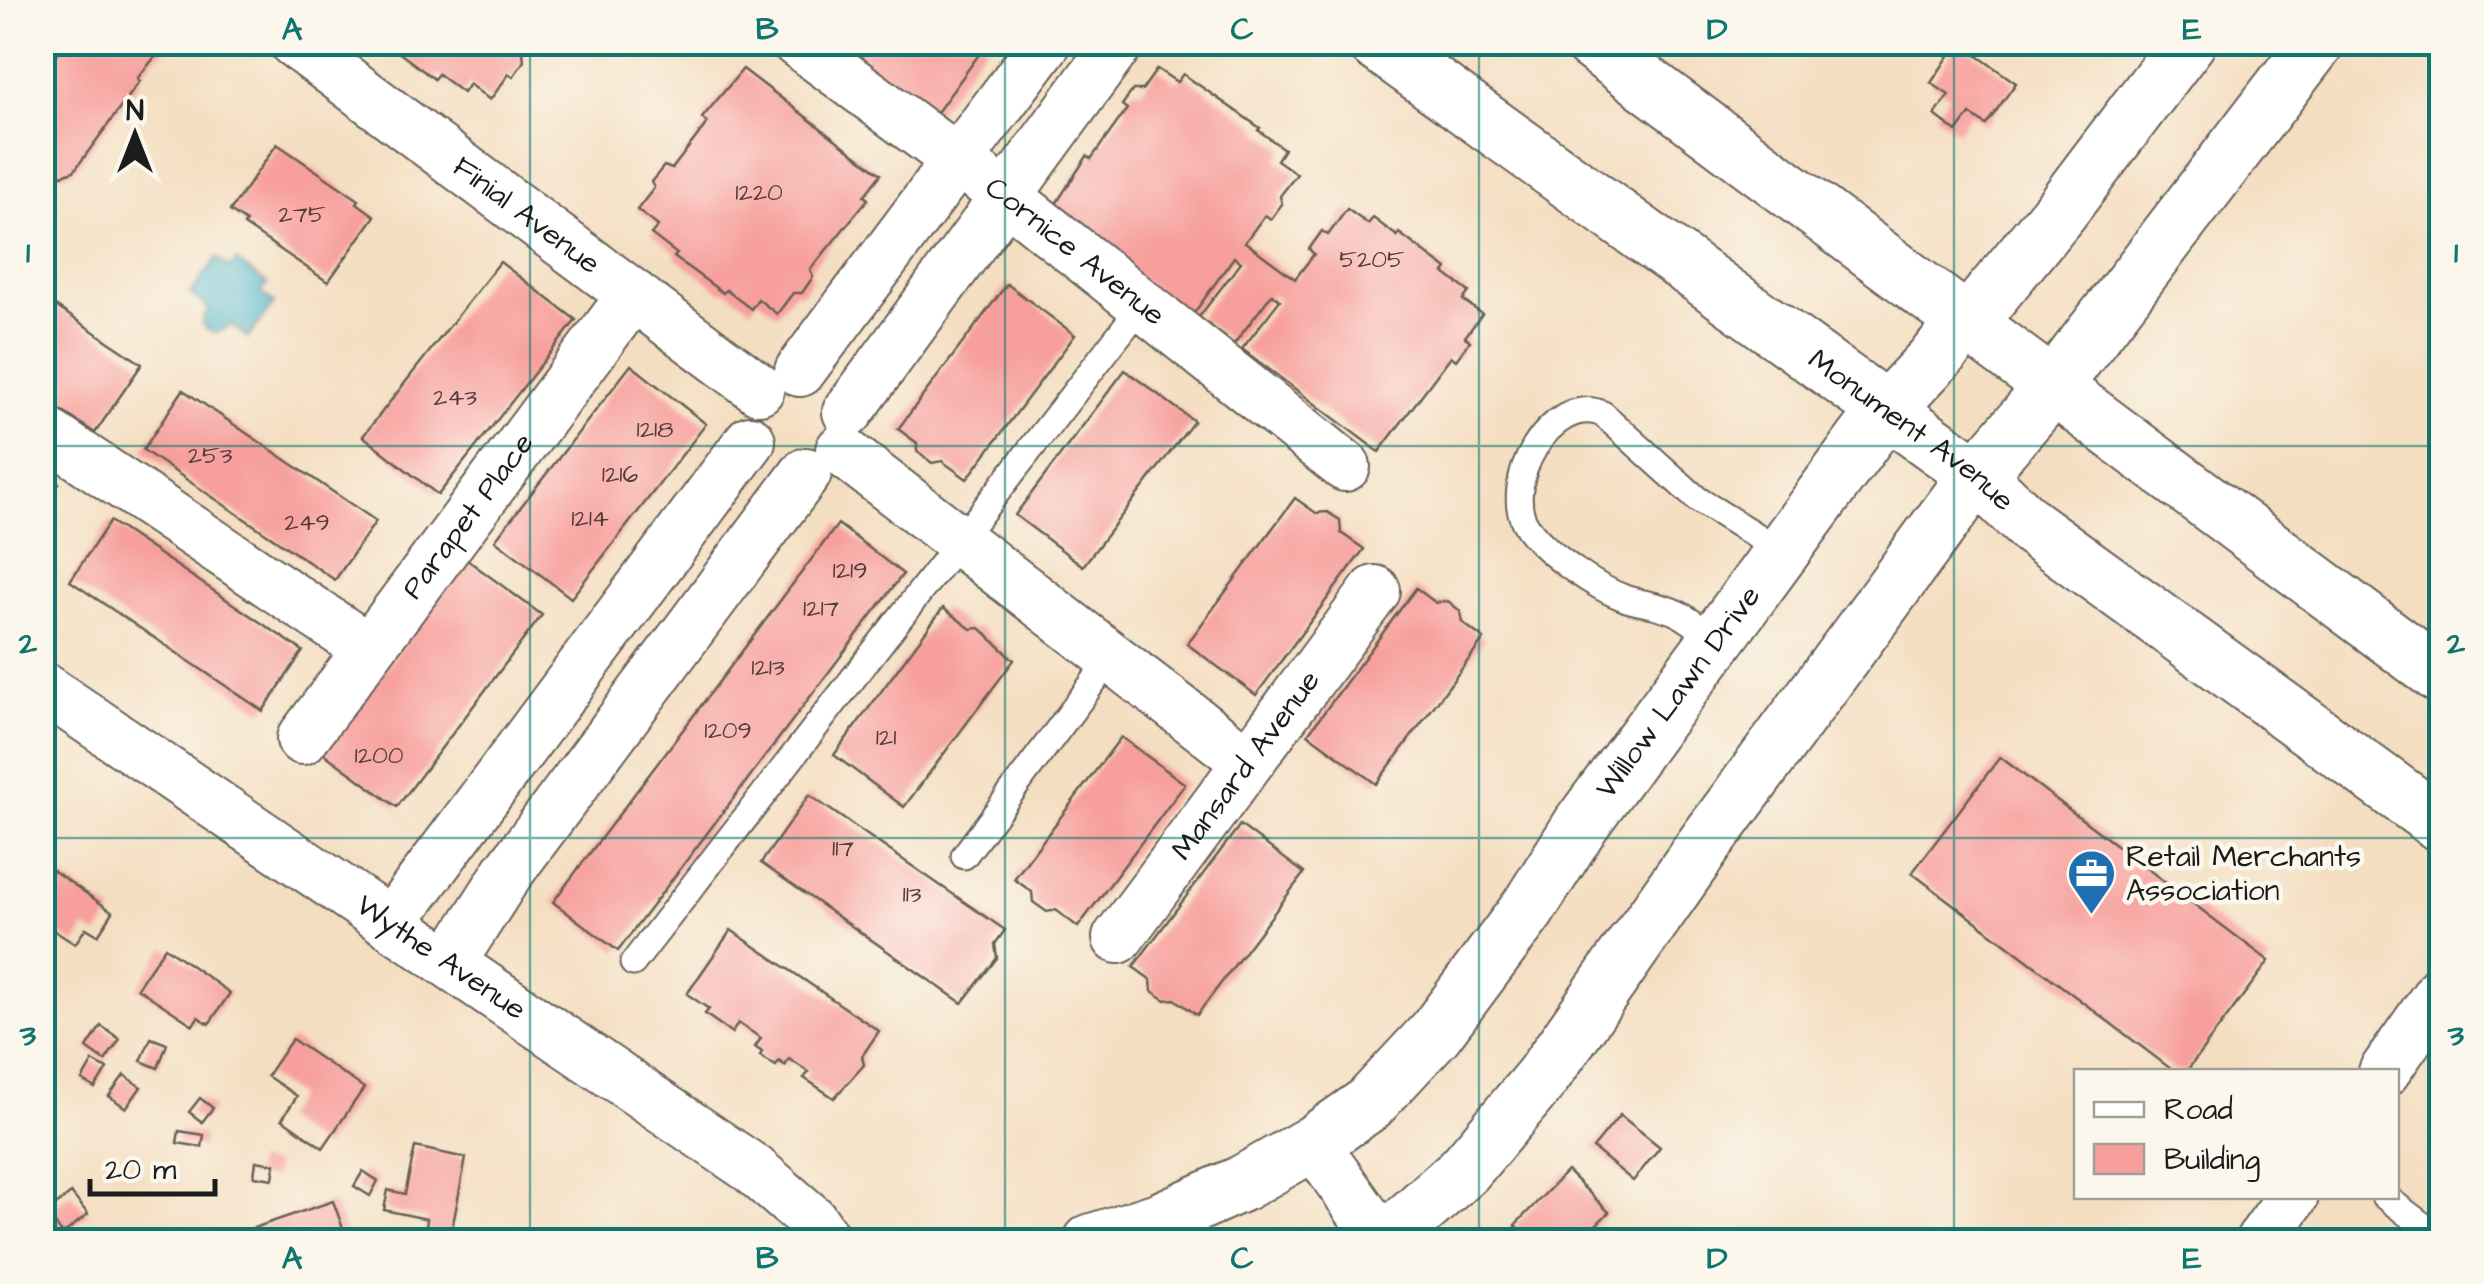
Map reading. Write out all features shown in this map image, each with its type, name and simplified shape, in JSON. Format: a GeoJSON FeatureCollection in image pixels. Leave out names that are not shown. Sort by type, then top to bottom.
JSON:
{"type":"FeatureCollection","features":[{"type":"Feature","properties":{"kind":"main road","name":"Monument Avenue"},"geometry":{"type":"LineString","coordinates":[[1375,42],[1978,476],[2030,526],[2442,825]]}},
{"type":"Feature","properties":{"kind":"main road"},"geometry":{"type":"LineString","coordinates":[[1591,42],[2442,677]]}},
{"type":"Feature","properties":{"kind":"main road","name":"Willow Lawn Drive"},"geometry":{"type":"LineString","coordinates":[[1091,1242],[1160,1220],[1243,1182],[1313,1143],[1369,1104],[1436,1033],[1527,910],[1582,823],[1886,410],[1967,324],[2061,210],[2188,42]]}},
{"type":"Feature","properties":{"kind":"main road"},"geometry":{"type":"LineString","coordinates":[[1383,1242],[1465,1169],[1542,1078],[1707,841],[1978,476],[2052,388],[2317,42]]}},
{"type":"Feature","properties":{"kind":"street","name":"Finial Avenue"},"geometry":{"type":"LineString","coordinates":[[294,42],[632,295],[780,380]]}},
{"type":"Feature","properties":{"kind":"street","name":"Cornice Avenue"},"geometry":{"type":"LineString","coordinates":[[797,42],[1007,197],[1344,466]]}},
{"type":"Feature","properties":{"kind":"street"},"geometry":{"type":"LineString","coordinates":[[780,380],[817,375],[842,396],[832,445],[788,473],[759,456],[750,441],[747,414],[780,380],[958,161],[1046,42]]}},
{"type":"Feature","properties":{"kind":"street"},"geometry":{"type":"LineString","coordinates":[[450,964],[507,874],[832,445],[1119,42]]}},
{"type":"Feature","properties":{"kind":"street","name":"Parapet Place"},"geometry":{"type":"LineString","coordinates":[[302,739],[632,295]]}},
{"type":"Feature","properties":{"kind":"street"},"geometry":{"type":"LineString","coordinates":[[42,430],[367,648]]}},
{"type":"Feature","properties":{"kind":"street"},"geometry":{"type":"LineString","coordinates":[[391,924],[750,441]]}},
{"type":"Feature","properties":{"kind":"street"},"geometry":{"type":"LineString","coordinates":[[832,445],[1248,762]]}},
{"type":"Feature","properties":{"kind":"street","name":"Mansard Avenue"},"geometry":{"type":"LineString","coordinates":[[1118,938],[1375,591]]}},
{"type":"Feature","properties":{"kind":"street","name":"Wythe Avenue"},"geometry":{"type":"LineString","coordinates":[[42,687],[754,1169],[812,1220],[826,1242]]}},
{"type":"Feature","properties":{"kind":"street"},"geometry":{"type":"LineString","coordinates":[[2386,1069],[2442,989]]}},
{"type":"Feature","properties":{"kind":"street"},"geometry":{"type":"LineString","coordinates":[[1313,1143],[1383,1242]]}},
{"type":"Feature","properties":{"kind":"street"},"geometry":{"type":"LineString","coordinates":[[2260,1242],[2291,1199]]}},
{"type":"Feature","properties":{"kind":"lane"},"geometry":{"type":"LineString","coordinates":[[633,964],[1142,305]]}},
{"type":"Feature","properties":{"kind":"lane"},"geometry":{"type":"LineString","coordinates":[[1717,640],[1674,612],[1602,589],[1534,535],[1524,522],[1519,502],[1525,470],[1542,438],[1571,412],[1592,409],[1603,414],[1697,498],[1782,552]]}},
{"type":"Feature","properties":{"kind":"lane"},"geometry":{"type":"LineString","coordinates":[[964,856],[1112,658]]}},
{"type":"Feature","properties":{"kind":"lane"},"geometry":{"type":"LineString","coordinates":[[2388,1199],[2442,1240]]}},
{"type":"Feature","properties":{"kind":"water"},"geometry":{"type":"Polygon","coordinates":[[[217,258],[230,268],[236,261],[267,284],[261,293],[274,303],[248,338],[230,324],[219,332],[208,330],[202,323],[209,308],[190,294],[217,258]]]}},
{"type":"Feature","properties":{"kind":"building"},"geometry":{"type":"Polygon","coordinates":[[[66,42],[175,42],[154,58],[137,79],[140,81],[74,171],[62,175],[42,162],[42,72],[66,42]]]}},
{"type":"Feature","properties":{"kind":"building"},"geometry":{"type":"Polygon","coordinates":[[[385,42],[531,42],[513,77],[509,74],[490,100],[469,84],[463,93],[438,74],[434,79],[385,42]]]}},
{"type":"Feature","properties":{"kind":"building"},"geometry":{"type":"Polygon","coordinates":[[[831,42],[988,42],[933,118],[831,42]]]}},
{"type":"Feature","properties":{"kind":"building"},"geometry":{"type":"Polygon","coordinates":[[[1958,42],[2016,83],[1986,125],[1970,114],[1957,132],[1935,115],[1949,95],[1931,83],[1958,42]]]}},
{"type":"Feature","properties":{"kind":"building"},"geometry":{"type":"Polygon","coordinates":[[[743,69],[881,174],[864,196],[868,199],[810,270],[813,277],[802,293],[793,293],[777,314],[758,299],[751,309],[674,257],[677,254],[651,234],[658,226],[637,210],[654,188],[651,182],[664,166],[672,169],[707,123],[702,118],[743,69]]]}},
{"type":"Feature","properties":{"kind":"building"},"geometry":{"type":"Polygon","coordinates":[[[1157,69],[1177,82],[1183,74],[1260,128],[1284,149],[1277,160],[1297,174],[1280,196],[1282,204],[1271,219],[1265,215],[1245,242],[1295,279],[1314,254],[1309,249],[1322,231],[1328,235],[1347,209],[1368,224],[1373,218],[1397,236],[1399,233],[1447,269],[1444,273],[1469,292],[1463,300],[1482,314],[1465,337],[1470,341],[1456,360],[1451,356],[1379,452],[1242,349],[1280,300],[1272,294],[1234,344],[1199,317],[1241,262],[1234,257],[1192,316],[1050,213],[1087,156],[1091,159],[1127,109],[1122,105],[1133,90],[1142,90],[1157,69]]]}},
{"type":"Feature","properties":{"kind":"building"},"geometry":{"type":"Polygon","coordinates":[[[277,144],[359,200],[357,203],[375,216],[328,282],[244,225],[246,222],[230,211],[277,144]]]}},
{"type":"Feature","properties":{"kind":"building"},"geometry":{"type":"Polygon","coordinates":[[[500,262],[576,320],[438,495],[363,436],[500,262]]]}},
{"type":"Feature","properties":{"kind":"building"},"geometry":{"type":"Polygon","coordinates":[[[1007,284],[1075,335],[967,479],[942,461],[932,463],[917,451],[917,443],[898,429],[1007,284]]]}},
{"type":"Feature","properties":{"kind":"building"},"geometry":{"type":"Polygon","coordinates":[[[42,297],[142,364],[95,433],[42,398],[42,297]]]}},
{"type":"Feature","properties":{"kind":"building"},"geometry":{"type":"Polygon","coordinates":[[[631,365],[706,424],[571,598],[495,540],[631,365]]]}},
{"type":"Feature","properties":{"kind":"building"},"geometry":{"type":"Polygon","coordinates":[[[1125,370],[1194,421],[1083,566],[1015,515],[1125,370]]]}},
{"type":"Feature","properties":{"kind":"building"},"geometry":{"type":"Polygon","coordinates":[[[183,390],[376,521],[335,580],[143,450],[183,390]]]}},
{"type":"Feature","properties":{"kind":"building"},"geometry":{"type":"Polygon","coordinates":[[[42,472],[59,483],[42,508],[42,472]]]}},
{"type":"Feature","properties":{"kind":"building"},"geometry":{"type":"Polygon","coordinates":[[[1295,498],[1316,513],[1327,512],[1340,520],[1341,533],[1364,549],[1256,695],[1187,644],[1295,498]]]}},
{"type":"Feature","properties":{"kind":"building"},"geometry":{"type":"Polygon","coordinates":[[[110,521],[303,651],[263,711],[70,581],[110,521]]]}},
{"type":"Feature","properties":{"kind":"building"},"geometry":{"type":"Polygon","coordinates":[[[838,524],[903,574],[618,951],[553,902],[838,524]]]}},
{"type":"Feature","properties":{"kind":"building"},"geometry":{"type":"Polygon","coordinates":[[[466,559],[542,615],[397,807],[323,753],[466,559]]]}},
{"type":"Feature","properties":{"kind":"building"},"geometry":{"type":"Polygon","coordinates":[[[1416,588],[1436,603],[1448,601],[1460,611],[1462,622],[1484,639],[1376,784],[1308,734],[1416,588]]]}},
{"type":"Feature","properties":{"kind":"building"},"geometry":{"type":"Polygon","coordinates":[[[943,608],[971,629],[980,628],[1014,660],[904,807],[834,755],[943,608]]]}},
{"type":"Feature","properties":{"kind":"building"},"geometry":{"type":"Polygon","coordinates":[[[1121,737],[1185,784],[1078,927],[1056,910],[1047,912],[1033,902],[1032,892],[1014,879],[1121,737]]]}},
{"type":"Feature","properties":{"kind":"building","name":"Retail Merchants Association"},"geometry":{"type":"Polygon","coordinates":[[[2000,757],[2269,961],[2188,1069],[2171,1069],[1912,873],[2000,757]]]}},
{"type":"Feature","properties":{"kind":"building"},"geometry":{"type":"Polygon","coordinates":[[[809,795],[1005,930],[995,944],[997,958],[962,1003],[761,863],[809,795]]]}},
{"type":"Feature","properties":{"kind":"building"},"geometry":{"type":"Polygon","coordinates":[[[1240,825],[1304,873],[1197,1015],[1175,999],[1166,1000],[1152,991],[1151,980],[1133,967],[1240,825]]]}},
{"type":"Feature","properties":{"kind":"building"},"geometry":{"type":"Polygon","coordinates":[[[44,864],[113,912],[98,935],[86,928],[75,944],[42,923],[44,864]]]}},
{"type":"Feature","properties":{"kind":"building"},"geometry":{"type":"Polygon","coordinates":[[[731,930],[879,1031],[862,1056],[864,1065],[834,1098],[804,1078],[809,1072],[789,1059],[785,1066],[779,1061],[776,1066],[760,1056],[762,1052],[755,1047],[761,1038],[738,1023],[732,1033],[705,1014],[709,1009],[687,994],[731,930]]]}},
{"type":"Feature","properties":{"kind":"building"},"geometry":{"type":"Polygon","coordinates":[[[165,947],[230,993],[209,1024],[198,1017],[193,1025],[137,988],[165,947]]]}},
{"type":"Feature","properties":{"kind":"building"},"geometry":{"type":"Polygon","coordinates":[[[101,1026],[120,1039],[105,1061],[87,1048],[101,1026]]]}},
{"type":"Feature","properties":{"kind":"building"},"geometry":{"type":"Polygon","coordinates":[[[151,1038],[167,1044],[158,1068],[141,1061],[151,1038]]]}},
{"type":"Feature","properties":{"kind":"building"},"geometry":{"type":"Polygon","coordinates":[[[292,1039],[364,1088],[323,1148],[282,1119],[297,1096],[267,1076],[292,1039]]]}},
{"type":"Feature","properties":{"kind":"building"},"geometry":{"type":"Polygon","coordinates":[[[93,1061],[107,1069],[95,1088],[82,1080],[93,1061]]]}},
{"type":"Feature","properties":{"kind":"building"},"geometry":{"type":"Polygon","coordinates":[[[124,1075],[141,1087],[126,1108],[109,1096],[124,1075]]]}},
{"type":"Feature","properties":{"kind":"building"},"geometry":{"type":"Polygon","coordinates":[[[200,1098],[213,1108],[202,1122],[189,1112],[200,1098]]]}},
{"type":"Feature","properties":{"kind":"building"},"geometry":{"type":"Polygon","coordinates":[[[1620,1115],[1660,1147],[1633,1181],[1593,1148],[1620,1115]]]}},
{"type":"Feature","properties":{"kind":"building"},"geometry":{"type":"Polygon","coordinates":[[[179,1131],[204,1135],[202,1147],[177,1143],[179,1131]]]}},
{"type":"Feature","properties":{"kind":"building"},"geometry":{"type":"Polygon","coordinates":[[[415,1147],[466,1158],[450,1239],[425,1234],[427,1219],[384,1210],[388,1190],[405,1194],[415,1147]]]}},
{"type":"Feature","properties":{"kind":"building"},"geometry":{"type":"Polygon","coordinates":[[[256,1161],[275,1164],[273,1179],[254,1176],[256,1161]]]}},
{"type":"Feature","properties":{"kind":"building"},"geometry":{"type":"Polygon","coordinates":[[[363,1171],[378,1181],[370,1196],[354,1186],[363,1171]]]}},
{"type":"Feature","properties":{"kind":"building"},"geometry":{"type":"Polygon","coordinates":[[[1567,1171],[1609,1212],[1594,1227],[1608,1242],[1532,1242],[1515,1225],[1567,1171]]]}},
{"type":"Feature","properties":{"kind":"building"},"geometry":{"type":"Polygon","coordinates":[[[71,1193],[88,1214],[63,1234],[46,1213],[71,1193]]]}},
{"type":"Feature","properties":{"kind":"building"},"geometry":{"type":"Polygon","coordinates":[[[333,1201],[347,1239],[232,1242],[230,1236],[333,1201]]]}},
{"type":"Feature","properties":{"kind":"place","name":"Retail Merchants Association"},"geometry":{"type":"Point","coordinates":[2091,916]}}]}
